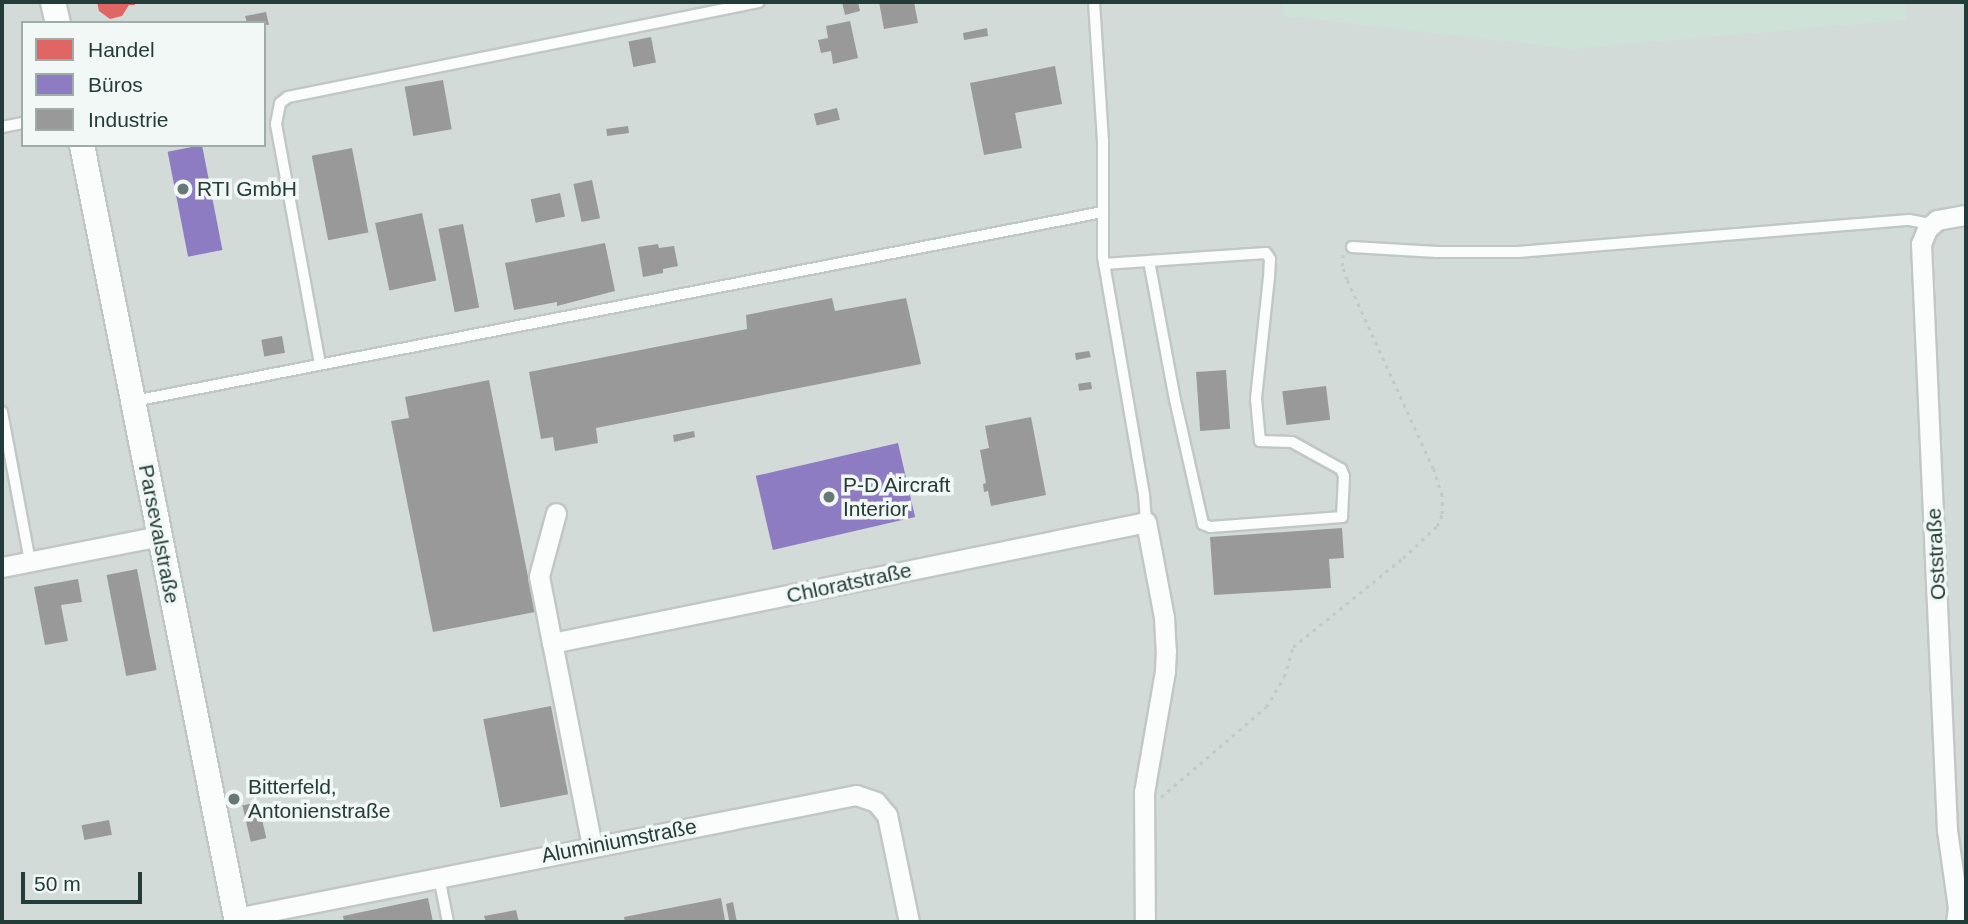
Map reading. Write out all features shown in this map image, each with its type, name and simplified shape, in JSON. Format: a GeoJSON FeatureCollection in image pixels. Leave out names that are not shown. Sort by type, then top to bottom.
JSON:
{"type":"FeatureCollection","features":[{"type":"Feature","properties":{"kind":"street"},"geometry":{"type":"LineString","coordinates":[[53,2],[58,21]]}},
{"type":"Feature","properties":{"kind":"street","name":"Parsevalstraße"},"geometry":{"type":"LineString","coordinates":[[82,147],[236,920]]}},
{"type":"Feature","properties":{"kind":"street"},"geometry":{"type":"LineString","coordinates":[[1932,224],[1942,218],[1966,215]]}},
{"type":"Feature","properties":{"kind":"street","name":"Oststraße"},"geometry":{"type":"LineString","coordinates":[[1932,224],[1923,236],[1921,251],[1948,830],[1958,908],[1956,922]]}},
{"type":"Feature","properties":{"kind":"street"},"geometry":{"type":"LineString","coordinates":[[556,513],[539,576],[592,846]]}},
{"type":"Feature","properties":{"kind":"street"},"geometry":{"type":"LineString","coordinates":[[1145,922],[1142,812],[1166,650],[1160,592],[1146,522]]}},
{"type":"Feature","properties":{"kind":"street","name":"Chloratstraße"},"geometry":{"type":"LineString","coordinates":[[552,643],[1146,522]]}},
{"type":"Feature","properties":{"kind":"street"},"geometry":{"type":"LineString","coordinates":[[2,566],[160,536]]}},
{"type":"Feature","properties":{"kind":"street","name":"Aluminiumstraße"},"geometry":{"type":"LineString","coordinates":[[236,920],[849,795],[863,796],[876,802],[887,816],[909,922]]}},
{"type":"Feature","properties":{"kind":"lane"},"geometry":{"type":"LineString","coordinates":[[320,364],[276,124],[280,103],[288,97],[759,2]]}},
{"type":"Feature","properties":{"kind":"lane"},"geometry":{"type":"LineString","coordinates":[[1094,2],[1103,141],[1104,264],[1144,494],[1146,522]]}},
{"type":"Feature","properties":{"kind":"lane"},"geometry":{"type":"LineString","coordinates":[[2,127],[21,122]]}},
{"type":"Feature","properties":{"kind":"lane"},"geometry":{"type":"LineString","coordinates":[[133,401],[1102,212]]}},
{"type":"Feature","properties":{"kind":"lane"},"geometry":{"type":"LineString","coordinates":[[1352,247],[1437,252],[1518,252],[1909,220],[1932,224]]}},
{"type":"Feature","properties":{"kind":"lane"},"geometry":{"type":"LineString","coordinates":[[1104,264],[1266,253],[1270,259],[1269,277],[1256,399],[1260,441],[1292,442],[1341,469],[1344,476],[1342,517],[1210,527],[1203,524],[1172,388],[1149,261]]}},
{"type":"Feature","properties":{"kind":"lane"},"geometry":{"type":"LineString","coordinates":[[2,412],[30,561]]}},
{"type":"Feature","properties":{"kind":"lane"},"geometry":{"type":"LineString","coordinates":[[439,877],[448,922]]}},
{"type":"Feature","properties":{"kind":"path"},"geometry":{"type":"LineString","coordinates":[[1142,812],[1266,706],[1284,677],[1293,647],[1403,558],[1437,526],[1442,514],[1442,496],[1433,469],[1342,266],[1343,255],[1352,247]]}},
{"type":"Feature","properties":{"kind":"shaded area"},"geometry":{"type":"Polygon","coordinates":[[[2,2],[1966,2],[1966,922],[2,922],[2,2]]]}},
{"type":"Feature","properties":{"kind":"green space"},"geometry":{"type":"Polygon","coordinates":[[[1282,2],[1906,2],[1906,20],[1572,49],[1284,16],[1282,2]]]}},
{"type":"Feature","properties":{"kind":"building: Handel"},"geometry":{"type":"Polygon","coordinates":[[[97,2],[134,2],[135,5],[129,5],[122,16],[110,19],[99,11],[97,2]]]}},
{"type":"Feature","properties":{"kind":"building: Büros"},"geometry":{"type":"Polygon","coordinates":[[[202,147],[222,250],[188,257],[168,152],[202,147]]]}},
{"type":"Feature","properties":{"kind":"building: Büros"},"geometry":{"type":"Polygon","coordinates":[[[898,443],[915,517],[773,550],[756,476],[898,443]]]}},
{"type":"Feature","properties":{"kind":"building: Industrie"},"geometry":{"type":"Polygon","coordinates":[[[842,2],[858,2],[860,11],[845,15],[842,2]]]}},
{"type":"Feature","properties":{"kind":"building: Industrie"},"geometry":{"type":"Polygon","coordinates":[[[879,2],[914,2],[918,23],[884,29],[879,2]]]}},
{"type":"Feature","properties":{"kind":"building: Industrie"},"geometry":{"type":"Polygon","coordinates":[[[266,12],[269,25],[266,25],[266,21],[246,21],[245,16],[266,12]]]}},
{"type":"Feature","properties":{"kind":"building: Industrie"},"geometry":{"type":"Polygon","coordinates":[[[850,21],[858,58],[833,64],[831,51],[821,53],[818,40],[828,38],[826,26],[850,21]]]}},
{"type":"Feature","properties":{"kind":"building: Industrie"},"geometry":{"type":"Polygon","coordinates":[[[987,28],[988,36],[964,40],[963,33],[987,28]]]}},
{"type":"Feature","properties":{"kind":"building: Industrie"},"geometry":{"type":"Polygon","coordinates":[[[651,37],[656,63],[633,67],[628,41],[651,37]]]}},
{"type":"Feature","properties":{"kind":"building: Industrie"},"geometry":{"type":"Polygon","coordinates":[[[1055,66],[1062,104],[1015,113],[1022,148],[984,155],[970,83],[1055,66]]]}},
{"type":"Feature","properties":{"kind":"building: Industrie"},"geometry":{"type":"Polygon","coordinates":[[[443,80],[452,129],[413,136],[405,87],[443,80]]]}},
{"type":"Feature","properties":{"kind":"building: Industrie"},"geometry":{"type":"Polygon","coordinates":[[[837,108],[840,120],[817,125],[814,114],[837,108]]]}},
{"type":"Feature","properties":{"kind":"building: Industrie"},"geometry":{"type":"Polygon","coordinates":[[[628,126],[629,133],[607,136],[606,129],[628,126]]]}},
{"type":"Feature","properties":{"kind":"building: Industrie"},"geometry":{"type":"Polygon","coordinates":[[[352,148],[368,232],[328,240],[312,156],[352,148]]]}},
{"type":"Feature","properties":{"kind":"building: Industrie"},"geometry":{"type":"Polygon","coordinates":[[[592,180],[600,218],[582,222],[573,184],[592,180]]]}},
{"type":"Feature","properties":{"kind":"building: Industrie"},"geometry":{"type":"Polygon","coordinates":[[[560,193],[565,216],[536,223],[531,199],[560,193]]]}},
{"type":"Feature","properties":{"kind":"building: Industrie"},"geometry":{"type":"Polygon","coordinates":[[[422,213],[436,280],[389,290],[375,223],[422,213]]]}},
{"type":"Feature","properties":{"kind":"building: Industrie"},"geometry":{"type":"Polygon","coordinates":[[[463,224],[479,307],[455,312],[438,229],[463,224]]]}},
{"type":"Feature","properties":{"kind":"building: Industrie"},"geometry":{"type":"Polygon","coordinates":[[[605,243],[615,291],[557,306],[557,302],[514,310],[505,263],[605,243]]]}},
{"type":"Feature","properties":{"kind":"building: Industrie"},"geometry":{"type":"Polygon","coordinates":[[[658,244],[659,248],[674,246],[678,266],[663,269],[663,273],[643,277],[638,247],[658,244]]]}},
{"type":"Feature","properties":{"kind":"building: Industrie"},"geometry":{"type":"Polygon","coordinates":[[[832,298],[835,311],[906,298],[921,364],[596,428],[598,443],[555,451],[553,437],[541,439],[529,372],[747,329],[746,315],[832,298]]]}},
{"type":"Feature","properties":{"kind":"building: Industrie"},"geometry":{"type":"Polygon","coordinates":[[[282,336],[285,353],[264,356],[261,340],[282,336]]]}},
{"type":"Feature","properties":{"kind":"building: Industrie"},"geometry":{"type":"Polygon","coordinates":[[[1089,351],[1091,357],[1076,360],[1075,353],[1089,351]]]}},
{"type":"Feature","properties":{"kind":"building: Industrie"},"geometry":{"type":"Polygon","coordinates":[[[1226,370],[1230,429],[1200,431],[1196,372],[1226,370]]]}},
{"type":"Feature","properties":{"kind":"building: Industrie"},"geometry":{"type":"Polygon","coordinates":[[[489,380],[535,612],[433,632],[391,421],[409,418],[405,397],[489,380]]]}},
{"type":"Feature","properties":{"kind":"building: Industrie"},"geometry":{"type":"Polygon","coordinates":[[[1091,382],[1092,389],[1079,391],[1078,384],[1091,382]]]}},
{"type":"Feature","properties":{"kind":"building: Industrie"},"geometry":{"type":"Polygon","coordinates":[[[1326,386],[1330,420],[1286,425],[1282,391],[1326,386]]]}},
{"type":"Feature","properties":{"kind":"building: Industrie"},"geometry":{"type":"Polygon","coordinates":[[[1031,417],[1046,495],[991,506],[988,491],[984,492],[983,484],[986,483],[980,450],[989,448],[985,426],[1031,417]]]}},
{"type":"Feature","properties":{"kind":"building: Industrie"},"geometry":{"type":"Polygon","coordinates":[[[694,431],[695,437],[674,442],[673,435],[694,431]]]}},
{"type":"Feature","properties":{"kind":"building: Industrie"},"geometry":{"type":"Polygon","coordinates":[[[1342,528],[1344,558],[1329,559],[1331,588],[1214,595],[1210,537],[1342,528]]]}},
{"type":"Feature","properties":{"kind":"building: Industrie"},"geometry":{"type":"Polygon","coordinates":[[[137,569],[157,670],[126,676],[107,575],[137,569]]]}},
{"type":"Feature","properties":{"kind":"building: Industrie"},"geometry":{"type":"Polygon","coordinates":[[[78,579],[82,602],[61,605],[68,641],[45,645],[34,587],[78,579]]]}},
{"type":"Feature","properties":{"kind":"building: Industrie"},"geometry":{"type":"Polygon","coordinates":[[[551,706],[568,794],[500,808],[483,719],[551,706]]]}},
{"type":"Feature","properties":{"kind":"building: Industrie"},"geometry":{"type":"Polygon","coordinates":[[[258,802],[266,838],[251,842],[242,806],[258,802]]]}},
{"type":"Feature","properties":{"kind":"building: Industrie"},"geometry":{"type":"Polygon","coordinates":[[[109,820],[112,835],[84,840],[82,825],[109,820]]]}},
{"type":"Feature","properties":{"kind":"building: Industrie"},"geometry":{"type":"Polygon","coordinates":[[[428,898],[433,922],[344,922],[343,916],[428,898]]]}},
{"type":"Feature","properties":{"kind":"building: Industrie"},"geometry":{"type":"Polygon","coordinates":[[[721,898],[725,920],[729,920],[726,904],[733,902],[737,922],[625,922],[624,917],[721,898]]]}},
{"type":"Feature","properties":{"kind":"building: Industrie"},"geometry":{"type":"Polygon","coordinates":[[[516,910],[519,922],[486,922],[484,916],[516,910]]]}},
{"type":"Feature","properties":{"kind":"place","name":"RTI GmbH"},"geometry":{"type":"Point","coordinates":[183,189]}},
{"type":"Feature","properties":{"kind":"place","name":"P-D Aircraft Interior"},"geometry":{"type":"Point","coordinates":[829,497]}},
{"type":"Feature","properties":{"kind":"place","name":"Bitterfeld, Antonienstraße"},"geometry":{"type":"Point","coordinates":[234,799]}}]}
